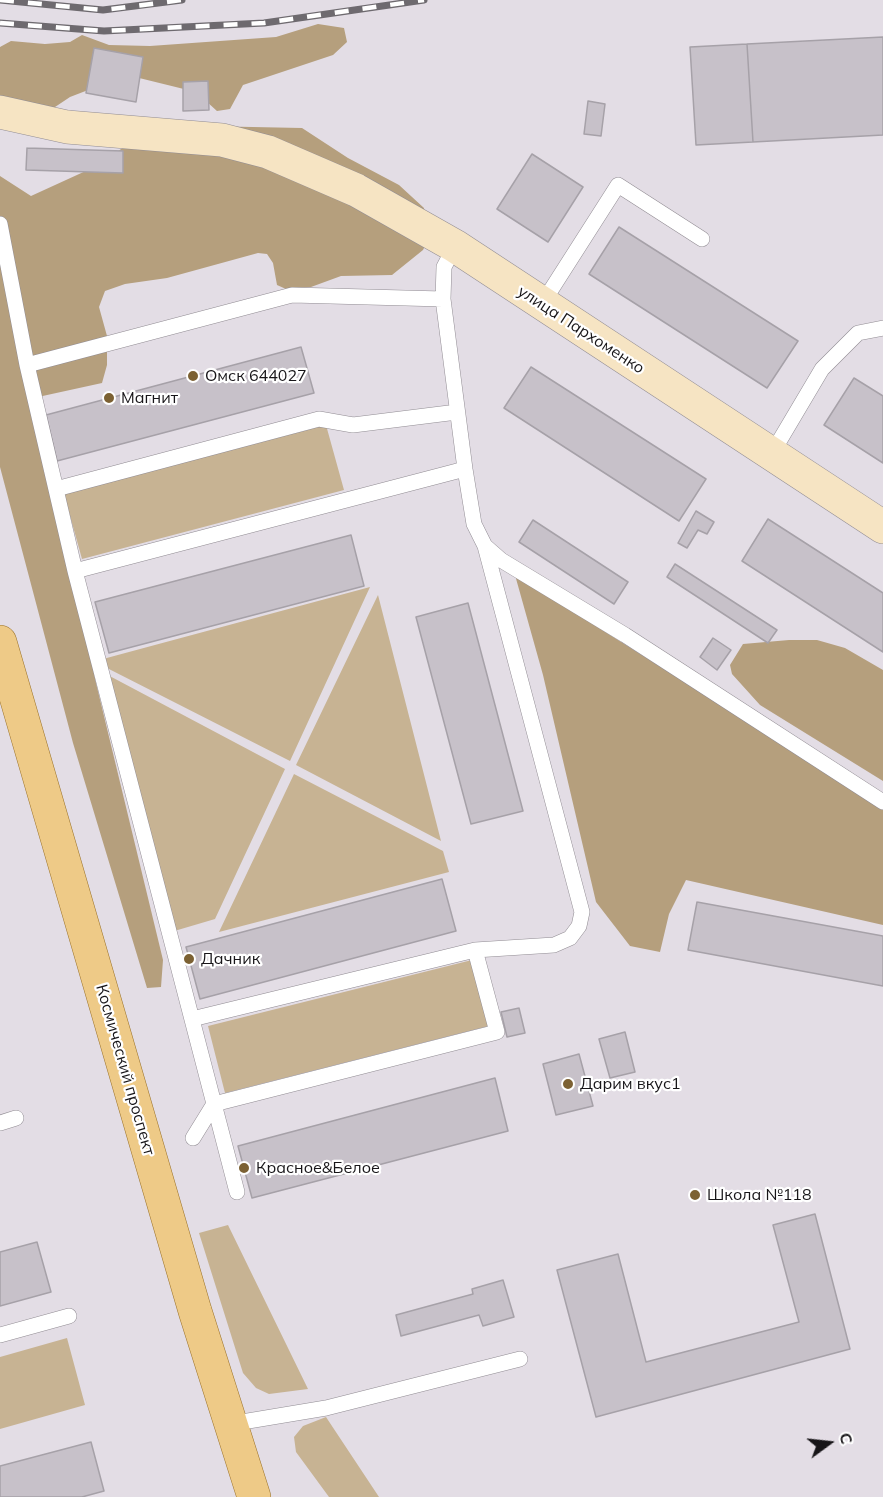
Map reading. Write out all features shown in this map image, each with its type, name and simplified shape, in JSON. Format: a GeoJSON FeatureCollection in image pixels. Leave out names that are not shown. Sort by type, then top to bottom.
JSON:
{"type":"FeatureCollection","features":[{"type":"Feature","properties":{"kind":"main road","name":"Космический проспект"},"geometry":{"type":"LineString","coordinates":[[0,642],[230,1424],[254,1497]]}},
{"type":"Feature","properties":{"kind":"street","name":"улица Пархоменко"},"geometry":{"type":"LineString","coordinates":[[0,112],[67,127],[222,140],[268,152],[356,190],[455,246],[771,455],[883,526]]}},
{"type":"Feature","properties":{"kind":"lane"},"geometry":{"type":"LineString","coordinates":[[542,304],[618,185],[702,239]]}},
{"type":"Feature","properties":{"kind":"lane"},"geometry":{"type":"LineString","coordinates":[[0,224],[27,365],[75,571],[237,1192]]}},
{"type":"Feature","properties":{"kind":"lane"},"geometry":{"type":"LineString","coordinates":[[192,1019],[475,950],[554,945],[570,938],[579,926],[582,912],[485,546],[474,524],[443,299],[444,267],[455,246]]}},
{"type":"Feature","properties":{"kind":"lane"},"geometry":{"type":"LineString","coordinates":[[27,365],[292,295],[443,299]]}},
{"type":"Feature","properties":{"kind":"lane"},"geometry":{"type":"LineString","coordinates":[[771,455],[822,369],[858,333],[883,328]]}},
{"type":"Feature","properties":{"kind":"lane"},"geometry":{"type":"LineString","coordinates":[[56,489],[319,419],[353,425],[458,412]]}},
{"type":"Feature","properties":{"kind":"lane"},"geometry":{"type":"LineString","coordinates":[[75,571],[465,469]]}},
{"type":"Feature","properties":{"kind":"lane"},"geometry":{"type":"LineString","coordinates":[[485,546],[501,560],[625,635],[883,802]]}},
{"type":"Feature","properties":{"kind":"lane"},"geometry":{"type":"LineString","coordinates":[[193,1138],[214,1104],[496,1032],[475,950]]}},
{"type":"Feature","properties":{"kind":"lane"},"geometry":{"type":"LineString","coordinates":[[0,1123],[16,1118]]}},
{"type":"Feature","properties":{"kind":"lane"},"geometry":{"type":"LineString","coordinates":[[0,1335],[69,1316]]}},
{"type":"Feature","properties":{"kind":"lane"},"geometry":{"type":"LineString","coordinates":[[230,1424],[326,1408],[520,1359]]}},
{"type":"Feature","properties":{"kind":"shaded area"},"geometry":{"type":"Polygon","coordinates":[[[318,24],[344,28],[347,42],[333,55],[243,85],[230,109],[217,111],[196,92],[127,75],[70,97],[52,109],[0,103],[0,47],[11,41],[45,44],[70,42],[82,35],[109,45],[150,46],[276,37],[318,24]]]}},
{"type":"Feature","properties":{"kind":"shaded area"},"geometry":{"type":"Polygon","coordinates":[[[203,126],[302,128],[348,158],[399,185],[424,208],[427,242],[423,250],[392,275],[341,276],[311,287],[286,289],[277,285],[273,263],[267,254],[258,253],[167,278],[125,284],[105,291],[99,307],[107,336],[107,365],[102,383],[38,397],[96,683],[163,960],[161,987],[147,988],[73,743],[0,467],[0,176],[31,196],[101,164],[129,143],[203,126]]]}},
{"type":"Feature","properties":{"kind":"shaded area"},"geometry":{"type":"Polygon","coordinates":[[[326,425],[344,490],[82,559],[64,494],[326,425]]]}},
{"type":"Feature","properties":{"kind":"shaded area"},"geometry":{"type":"Polygon","coordinates":[[[515,575],[883,807],[883,925],[686,880],[669,914],[660,952],[630,946],[596,902],[543,675],[515,575]]]}},
{"type":"Feature","properties":{"kind":"shaded area"},"geometry":{"type":"Polygon","coordinates":[[[370,587],[290,761],[105,667],[103,659],[370,587]]]}},
{"type":"Feature","properties":{"kind":"shaded area"},"geometry":{"type":"Polygon","coordinates":[[[378,595],[441,841],[296,765],[378,595]]]}},
{"type":"Feature","properties":{"kind":"shaded area"},"geometry":{"type":"Polygon","coordinates":[[[817,640],[845,648],[883,670],[883,781],[760,705],[732,674],[730,665],[743,644],[817,640]]]}},
{"type":"Feature","properties":{"kind":"shaded area"},"geometry":{"type":"Polygon","coordinates":[[[104,673],[285,769],[215,919],[171,932],[104,673]]]}},
{"type":"Feature","properties":{"kind":"shaded area"},"geometry":{"type":"Polygon","coordinates":[[[294,774],[443,851],[449,872],[219,932],[294,774]]]}},
{"type":"Feature","properties":{"kind":"shaded area"},"geometry":{"type":"Polygon","coordinates":[[[472,960],[489,1026],[225,1093],[208,1026],[472,960]]]}},
{"type":"Feature","properties":{"kind":"shaded area"},"geometry":{"type":"Polygon","coordinates":[[[228,1225],[308,1389],[269,1394],[256,1388],[243,1373],[199,1233],[228,1225]]]}},
{"type":"Feature","properties":{"kind":"shaded area"},"geometry":{"type":"Polygon","coordinates":[[[67,1338],[85,1405],[0,1429],[0,1357],[67,1338]]]}},
{"type":"Feature","properties":{"kind":"shaded area"},"geometry":{"type":"Polygon","coordinates":[[[326,1417],[379,1497],[329,1497],[296,1452],[294,1437],[303,1426],[326,1417]]]}},
{"type":"Feature","properties":{"kind":"building"},"geometry":{"type":"Polygon","coordinates":[[[883,37],[883,135],[753,142],[747,44],[883,37]]]}},
{"type":"Feature","properties":{"kind":"building"},"geometry":{"type":"Polygon","coordinates":[[[747,44],[753,142],[696,145],[690,47],[747,44]]]}},
{"type":"Feature","properties":{"kind":"building"},"geometry":{"type":"Polygon","coordinates":[[[94,48],[143,57],[136,102],[86,93],[94,48]]]}},
{"type":"Feature","properties":{"kind":"building"},"geometry":{"type":"Polygon","coordinates":[[[208,81],[209,110],[183,111],[183,82],[208,81]]]}},
{"type":"Feature","properties":{"kind":"building"},"geometry":{"type":"Polygon","coordinates":[[[588,101],[605,104],[601,136],[584,134],[588,101]]]}},
{"type":"Feature","properties":{"kind":"building"},"geometry":{"type":"Polygon","coordinates":[[[27,148],[123,151],[123,173],[26,170],[27,148]]]}},
{"type":"Feature","properties":{"kind":"building"},"geometry":{"type":"Polygon","coordinates":[[[532,154],[583,187],[548,242],[497,209],[532,154]]]}},
{"type":"Feature","properties":{"kind":"building"},"geometry":{"type":"Polygon","coordinates":[[[619,227],[798,341],[767,388],[589,274],[619,227]]]}},
{"type":"Feature","properties":{"kind":"building"},"geometry":{"type":"Polygon","coordinates":[[[301,347],[314,393],[57,461],[46,415],[301,347]]]}},
{"type":"Feature","properties":{"kind":"building"},"geometry":{"type":"Polygon","coordinates":[[[531,367],[706,479],[679,521],[504,408],[531,367]]]}},
{"type":"Feature","properties":{"kind":"building"},"geometry":{"type":"Polygon","coordinates":[[[854,378],[883,396],[883,463],[824,425],[854,378]]]}},
{"type":"Feature","properties":{"kind":"building"},"geometry":{"type":"Polygon","coordinates":[[[696,511],[714,522],[707,534],[698,530],[687,548],[678,543],[696,511]]]}},
{"type":"Feature","properties":{"kind":"building"},"geometry":{"type":"Polygon","coordinates":[[[768,519],[883,593],[883,652],[742,561],[768,519]]]}},
{"type":"Feature","properties":{"kind":"building"},"geometry":{"type":"Polygon","coordinates":[[[533,520],[628,582],[614,604],[519,542],[533,520]]]}},
{"type":"Feature","properties":{"kind":"building"},"geometry":{"type":"Polygon","coordinates":[[[351,535],[364,586],[109,653],[95,602],[351,535]]]}},
{"type":"Feature","properties":{"kind":"building"},"geometry":{"type":"Polygon","coordinates":[[[675,564],[777,630],[768,643],[667,577],[675,564]]]}},
{"type":"Feature","properties":{"kind":"building"},"geometry":{"type":"Polygon","coordinates":[[[468,603],[523,811],[471,824],[416,617],[468,603]]]}},
{"type":"Feature","properties":{"kind":"building"},"geometry":{"type":"Polygon","coordinates":[[[713,638],[731,650],[717,670],[700,657],[713,638]]]}},
{"type":"Feature","properties":{"kind":"building"},"geometry":{"type":"Polygon","coordinates":[[[442,879],[456,931],[200,999],[186,947],[442,879]]]}},
{"type":"Feature","properties":{"kind":"building"},"geometry":{"type":"Polygon","coordinates":[[[697,902],[883,936],[883,986],[688,950],[697,902]]]}},
{"type":"Feature","properties":{"kind":"building"},"geometry":{"type":"Polygon","coordinates":[[[519,1008],[525,1033],[507,1037],[501,1012],[519,1008]]]}},
{"type":"Feature","properties":{"kind":"building"},"geometry":{"type":"Polygon","coordinates":[[[625,1032],[635,1072],[610,1078],[599,1039],[625,1032]]]}},
{"type":"Feature","properties":{"kind":"building"},"geometry":{"type":"Polygon","coordinates":[[[579,1054],[593,1106],[556,1115],[543,1064],[579,1054]]]}},
{"type":"Feature","properties":{"kind":"building"},"geometry":{"type":"Polygon","coordinates":[[[495,1078],[508,1131],[252,1198],[238,1146],[495,1078]]]}},
{"type":"Feature","properties":{"kind":"building"},"geometry":{"type":"Polygon","coordinates":[[[815,1214],[850,1349],[596,1417],[557,1270],[618,1254],[646,1362],[799,1322],[773,1225],[815,1214]]]}},
{"type":"Feature","properties":{"kind":"building"},"geometry":{"type":"Polygon","coordinates":[[[37,1242],[51,1292],[0,1306],[0,1252],[37,1242]]]}},
{"type":"Feature","properties":{"kind":"building"},"geometry":{"type":"Polygon","coordinates":[[[503,1280],[514,1317],[483,1326],[479,1315],[401,1336],[396,1315],[473,1294],[472,1289],[503,1280]]]}},
{"type":"Feature","properties":{"kind":"building"},"geometry":{"type":"Polygon","coordinates":[[[91,1442],[104,1491],[82,1497],[0,1497],[0,1466],[91,1442]]]}},
{"type":"Feature","properties":{"kind":"railway"},"geometry":{"type":"LineString","coordinates":[[0,0],[103,10],[182,0]]}},
{"type":"Feature","properties":{"kind":"railway"},"geometry":{"type":"LineString","coordinates":[[0,23],[104,31],[264,23],[424,0]]}},
{"type":"Feature","properties":{"kind":"place","name":"Омск 644027"},"geometry":{"type":"Point","coordinates":[193,376]}},
{"type":"Feature","properties":{"kind":"place","name":"Магнит"},"geometry":{"type":"Point","coordinates":[109,398]}},
{"type":"Feature","properties":{"kind":"place","name":"Дачник"},"geometry":{"type":"Point","coordinates":[189,959]}},
{"type":"Feature","properties":{"kind":"place","name":"Дарим вкус1"},"geometry":{"type":"Point","coordinates":[568,1084]}},
{"type":"Feature","properties":{"kind":"place","name":"Красное&Белое"},"geometry":{"type":"Point","coordinates":[244,1168]}},
{"type":"Feature","properties":{"kind":"place","name":"Школа №118"},"geometry":{"type":"Point","coordinates":[695,1195]}}]}
